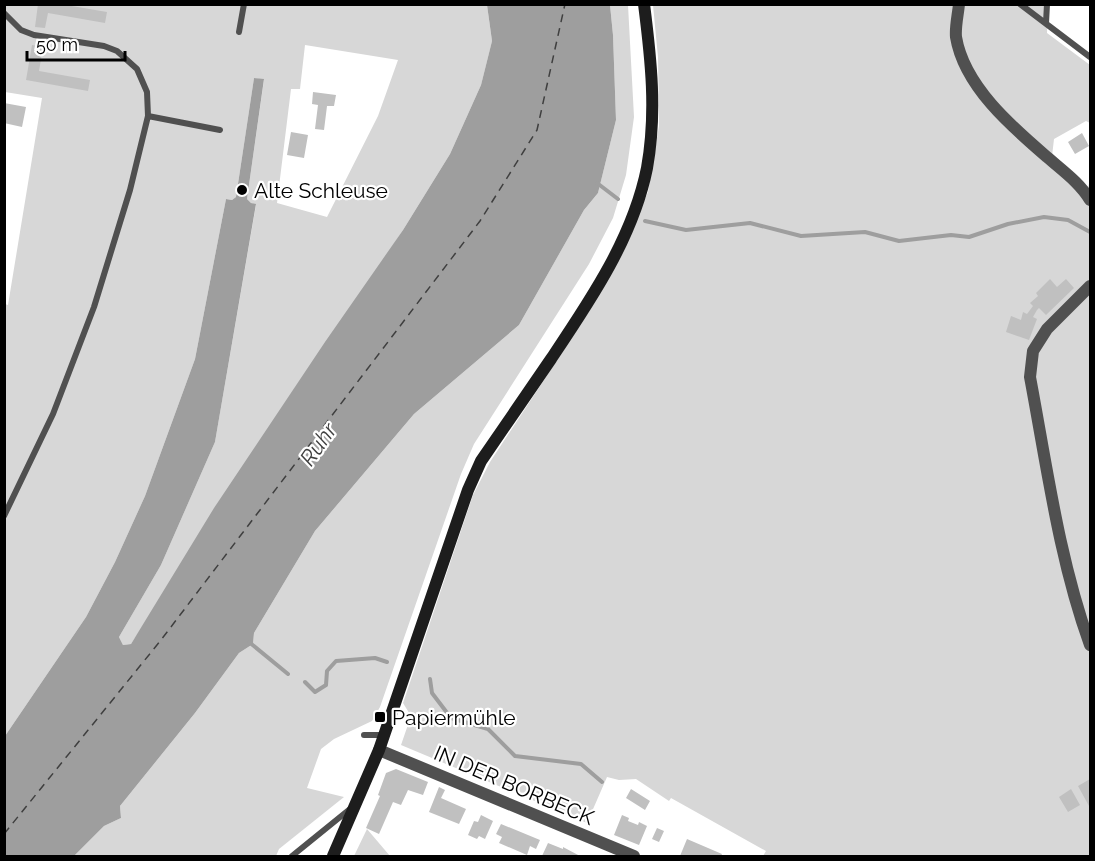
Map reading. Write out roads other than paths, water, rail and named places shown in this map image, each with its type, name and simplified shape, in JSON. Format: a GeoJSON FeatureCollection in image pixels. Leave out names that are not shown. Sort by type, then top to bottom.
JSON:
{"type":"FeatureCollection","features":[{"type":"Feature","properties":{"kind":"main road"},"geometry":{"type":"LineString","coordinates":[[333,856],[379,750],[468,490],[481,461],[593,295],[628,226],[637,202],[647,168],[653,108],[652,60],[644,4]]}},
{"type":"Feature","properties":{"kind":"street"},"geometry":{"type":"LineString","coordinates":[[958,4],[956,36],[968,70],[986,97],[1014,129],[1078,184],[1090,200]]}},
{"type":"Feature","properties":{"kind":"street"},"geometry":{"type":"LineString","coordinates":[[1090,286],[1047,329],[1033,351],[1030,377],[1060,538],[1077,608],[1090,645]]}},
{"type":"Feature","properties":{"kind":"street","name":"IN DER BORBECK"},"geometry":{"type":"LineString","coordinates":[[379,750],[634,856]]}},
{"type":"Feature","properties":{"kind":"lane"},"geometry":{"type":"LineString","coordinates":[[239,32],[244,4]]}},
{"type":"Feature","properties":{"kind":"lane"},"geometry":{"type":"LineString","coordinates":[[1020,4],[1090,57]]}},
{"type":"Feature","properties":{"kind":"lane"},"geometry":{"type":"LineString","coordinates":[[1046,23],[1047,4]]}},
{"type":"Feature","properties":{"kind":"lane"},"geometry":{"type":"LineString","coordinates":[[4,13],[21,30],[104,46],[117,51],[137,69],[147,92],[148,116],[130,190],[94,307],[53,414],[4,516]]}},
{"type":"Feature","properties":{"kind":"lane"},"geometry":{"type":"LineString","coordinates":[[148,116],[220,130]]}},
{"type":"Feature","properties":{"kind":"lane"},"geometry":{"type":"LineString","coordinates":[[364,735],[384,735]]}},
{"type":"Feature","properties":{"kind":"lane"},"geometry":{"type":"LineString","coordinates":[[292,856],[355,805]]}},
{"type":"Feature","properties":{"kind":"water","name":"Ruhr"},"geometry":{"type":"Polygon","coordinates":[[[487,5],[610,5],[616,120],[598,193],[584,210],[519,325],[414,414],[315,531],[254,633],[253,644],[239,653],[195,713],[120,806],[121,818],[104,826],[74,856],[5,856],[5,736],[86,617],[115,562],[145,496],[195,359],[226,199],[232,200],[236,197],[254,78],[264,79],[247,199],[256,204],[215,442],[161,565],[119,637],[123,645],[131,644],[214,508],[403,230],[450,154],[481,85],[492,41],[487,5]]]}},
{"type":"Feature","properties":{"kind":"waterway"},"geometry":{"type":"LineString","coordinates":[[597,183],[618,199]]}},
{"type":"Feature","properties":{"kind":"waterway"},"geometry":{"type":"LineString","coordinates":[[645,221],[686,230],[750,223],[801,236],[865,232],[899,241],[951,235],[969,237],[1008,224],[1044,217],[1068,220],[1090,232]]}},
{"type":"Feature","properties":{"kind":"waterway"},"geometry":{"type":"LineString","coordinates":[[249,642],[288,674]]}},
{"type":"Feature","properties":{"kind":"waterway"},"geometry":{"type":"LineString","coordinates":[[305,682],[315,692],[326,685],[327,671],[336,661],[375,658],[387,662]]}},
{"type":"Feature","properties":{"kind":"waterway"},"geometry":{"type":"LineString","coordinates":[[430,679],[432,693],[451,718],[488,729],[515,756],[581,764],[602,782]]}},
{"type":"Feature","properties":{"kind":"place","name":"Alte Schleuse"},"geometry":{"type":"Point","coordinates":[242,190]}},
{"type":"Feature","properties":{"kind":"place","name":"Papiermühle"},"geometry":{"type":"Point","coordinates":[380,717]}}]}
